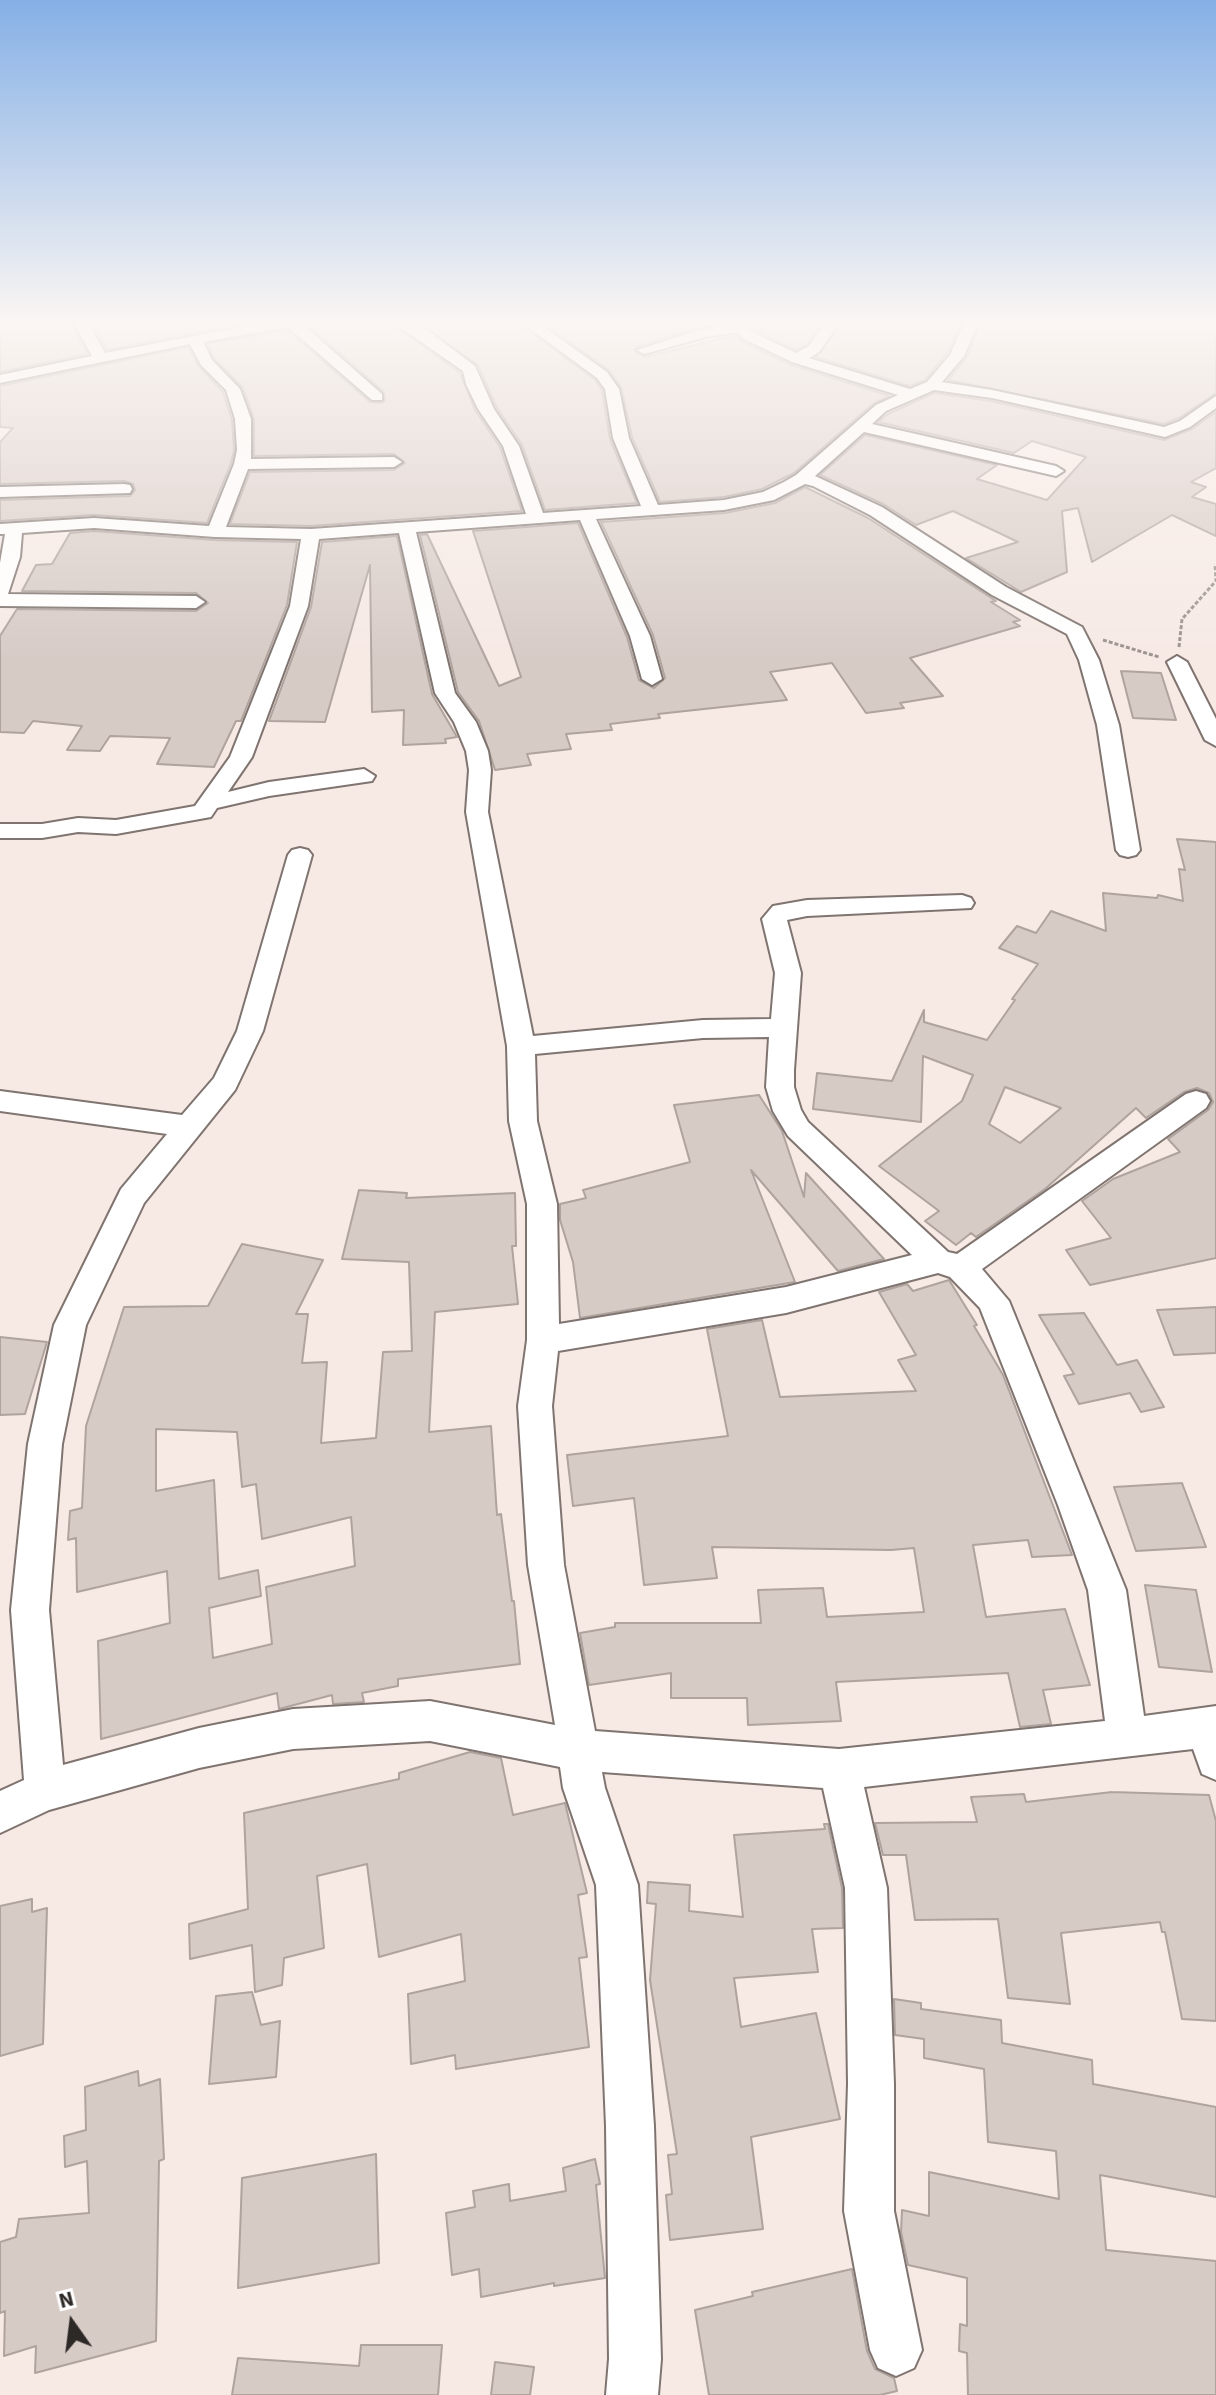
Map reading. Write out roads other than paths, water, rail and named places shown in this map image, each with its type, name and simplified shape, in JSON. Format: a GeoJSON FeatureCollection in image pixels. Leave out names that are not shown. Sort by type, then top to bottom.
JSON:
{"type":"FeatureCollection","features":[{"type":"Feature","properties":{"kind":"street"},"geometry":{"type":"LineString","coordinates":[[215,532],[242,464],[245,450],[243,435]]}},
{"type":"Feature","properties":{"kind":"street"},"geometry":{"type":"LineString","coordinates":[[503,435],[511,446],[536,517]]}},
{"type":"Feature","properties":{"kind":"street"},"geometry":{"type":"LineString","coordinates":[[620,435],[651,509]]}},
{"type":"Feature","properties":{"kind":"street"},"geometry":{"type":"LineString","coordinates":[[0,592],[11,557],[7,528],[94,523],[215,532],[311,534],[724,505],[768,496],[802,479],[850,435]]}},
{"type":"Feature","properties":{"kind":"street"},"geometry":{"type":"LineString","coordinates":[[897,435],[1056,471]]}},
{"type":"Feature","properties":{"kind":"street"},"geometry":{"type":"LineString","coordinates":[[242,464],[394,462]]}},
{"type":"Feature","properties":{"kind":"street"},"geometry":{"type":"LineString","coordinates":[[802,479],[818,482],[876,511],[999,591],[1050,615],[1075,631],[1089,660],[1108,725],[1128,850]]}},
{"type":"Feature","properties":{"kind":"street"},"geometry":{"type":"LineString","coordinates":[[0,492],[124,489]]}},
{"type":"Feature","properties":{"kind":"street"},"geometry":{"type":"LineString","coordinates":[[585,513],[640,636],[652,679]]}},
{"type":"Feature","properties":{"kind":"street"},"geometry":{"type":"LineString","coordinates":[[407,529],[445,693],[465,722],[477,751],[480,770],[477,812],[521,1046],[523,1121],[542,1204],[543,1340],[535,1406],[546,1565],[562,1643],[584,1788],[617,1885],[630,2126],[635,2359],[632,2395]]}},
{"type":"Feature","properties":{"kind":"street"},"geometry":{"type":"LineString","coordinates":[[0,831],[42,831],[78,825],[116,827],[203,812],[241,757],[299,606],[311,534]]}},
{"type":"Feature","properties":{"kind":"street"},"geometry":{"type":"LineString","coordinates":[[0,600],[196,602]]}},
{"type":"Feature","properties":{"kind":"street"},"geometry":{"type":"LineString","coordinates":[[1177,662],[1216,740]]}},
{"type":"Feature","properties":{"kind":"street"},"geometry":{"type":"LineString","coordinates":[[209,803],[269,789],[364,776]]}},
{"type":"Feature","properties":{"kind":"street"},"geometry":{"type":"LineString","coordinates":[[45,1791],[30,1610],[45,1444],[70,1325],[132,1197],[225,1083],[250,1031],[300,855]]}},
{"type":"Feature","properties":{"kind":"street"},"geometry":{"type":"LineString","coordinates":[[962,903],[807,908],[776,915],[774,919],[788,973],[780,1087],[787,1111],[798,1129],[993,1301],[1107,1590],[1127,1739]]}},
{"type":"Feature","properties":{"kind":"street"},"geometry":{"type":"LineString","coordinates":[[521,1046],[703,1029],[782,1028]]}},
{"type":"Feature","properties":{"kind":"street"},"geometry":{"type":"LineString","coordinates":[[0,1101],[191,1127]]}},
{"type":"Feature","properties":{"kind":"street"},"geometry":{"type":"LineString","coordinates":[[543,1340],[786,1300],[949,1264],[1196,1101]]}},
{"type":"Feature","properties":{"kind":"street"},"geometry":{"type":"LineString","coordinates":[[0,1812],[45,1791],[199,1748],[293,1729],[430,1721],[579,1750],[839,1769],[1127,1739],[1213,1738]]}},
{"type":"Feature","properties":{"kind":"street"},"geometry":{"type":"LineString","coordinates":[[839,1769],[866,1888],[871,2084],[869,2211],[896,2350]]}}]}
